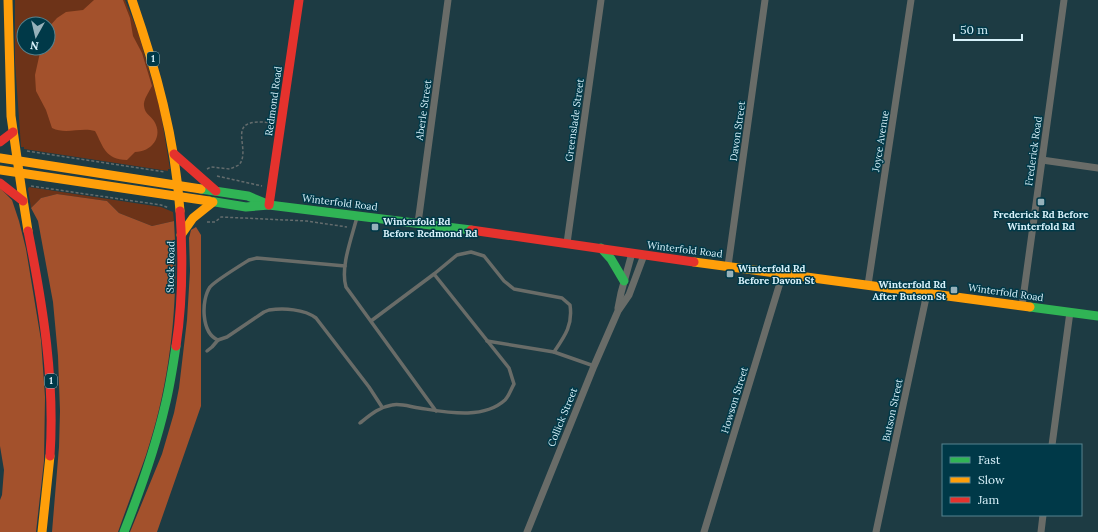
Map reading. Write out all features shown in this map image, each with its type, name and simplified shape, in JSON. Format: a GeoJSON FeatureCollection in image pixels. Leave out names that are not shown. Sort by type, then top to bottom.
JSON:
{"type":"FeatureCollection","features":[{"type":"Feature","properties":{"kind":"main road","name":"1"},"geometry":{"type":"LineString","coordinates":[[8,0],[10,99],[13,132],[23,201],[45,323],[51,388],[52,416],[49,480],[42,532]]}},
{"type":"Feature","properties":{"kind":"main road","name":"Stock Road"},"geometry":{"type":"LineString","coordinates":[[124,532],[156,440],[168,388],[178,329],[182,276],[179,198],[170,125],[161,84],[132,0]]}},
{"type":"Feature","properties":{"kind":"main road","name":"Redmond Road"},"geometry":{"type":"LineString","coordinates":[[269,205],[299,0]]}},
{"type":"Feature","properties":{"kind":"main road"},"geometry":{"type":"LineString","coordinates":[[0,142],[13,132]]}},
{"type":"Feature","properties":{"kind":"main road"},"geometry":{"type":"LineString","coordinates":[[174,154],[185,162],[196,174],[208,182],[216,191]]}},
{"type":"Feature","properties":{"kind":"main road","name":"Winterfold Road"},"geometry":{"type":"LineString","coordinates":[[0,158],[248,196],[269,205]]}},
{"type":"Feature","properties":{"kind":"main road","name":"Winterfold Road"},"geometry":{"type":"LineString","coordinates":[[0,170],[246,207],[269,205],[418,223],[1098,316]]}},
{"type":"Feature","properties":{"kind":"main road"},"geometry":{"type":"LineString","coordinates":[[0,183],[23,201]]}},
{"type":"Feature","properties":{"kind":"main road"},"geometry":{"type":"LineString","coordinates":[[181,235],[193,218],[213,202]]}},
{"type":"Feature","properties":{"kind":"main road"},"geometry":{"type":"LineString","coordinates":[[601,248],[611,259],[624,281]]}},
{"type":"Feature","properties":{"kind":"street","name":"Aberle Street"},"geometry":{"type":"LineString","coordinates":[[418,223],[448,0]]}},
{"type":"Feature","properties":{"kind":"street","name":"Greenslade Street"},"geometry":{"type":"LineString","coordinates":[[567,243],[601,0]]}},
{"type":"Feature","properties":{"kind":"street","name":"Davon Street"},"geometry":{"type":"LineString","coordinates":[[728,266],[765,0]]}},
{"type":"Feature","properties":{"kind":"street","name":"Joyce Avenue"},"geometry":{"type":"LineString","coordinates":[[868,285],[911,0]]}},
{"type":"Feature","properties":{"kind":"street","name":"Frederick Road"},"geometry":{"type":"LineString","coordinates":[[1022,306],[1064,0]]}},
{"type":"Feature","properties":{"kind":"street"},"geometry":{"type":"LineString","coordinates":[[1042,160],[1098,168]]}},
{"type":"Feature","properties":{"kind":"street","name":"Collick Street"},"geometry":{"type":"LineString","coordinates":[[618,311],[624,281],[632,253]]}},
{"type":"Feature","properties":{"kind":"street","name":"Collick Street"},"geometry":{"type":"LineString","coordinates":[[527,532],[594,366],[618,311],[629,295],[644,255]]}},
{"type":"Feature","properties":{"kind":"street","name":"Howson Street"},"geometry":{"type":"LineString","coordinates":[[704,532],[783,273]]}},
{"type":"Feature","properties":{"kind":"street","name":"Butson Street"},"geometry":{"type":"LineString","coordinates":[[876,532],[927,293]]}},
{"type":"Feature","properties":{"kind":"street"},"geometry":{"type":"LineString","coordinates":[[1052,444],[1070,312]]}},
{"type":"Feature","properties":{"kind":"street"},"geometry":{"type":"LineString","coordinates":[[1041,532],[1043,516]]}},
{"type":"Feature","properties":{"kind":"lane"},"geometry":{"type":"LineString","coordinates":[[357,216],[345,266],[344,281],[346,287],[436,411]]}},
{"type":"Feature","properties":{"kind":"lane"},"geometry":{"type":"LineString","coordinates":[[371,321],[457,255],[471,252],[484,256],[504,281],[514,288],[562,298],[570,305],[572,316],[566,335],[554,352]]}},
{"type":"Feature","properties":{"kind":"lane"},"geometry":{"type":"LineString","coordinates":[[218,340],[210,335],[204,320],[205,300],[208,292],[211,286],[249,260],[257,258],[345,266]]}},
{"type":"Feature","properties":{"kind":"lane"},"geometry":{"type":"LineString","coordinates":[[360,423],[382,407],[394,404],[436,411],[472,413],[493,408],[506,399],[514,384],[509,368],[434,274]]}},
{"type":"Feature","properties":{"kind":"lane"},"geometry":{"type":"LineString","coordinates":[[207,351],[212,348],[218,340],[227,337],[264,312],[276,309],[304,311],[316,318],[369,387],[382,407]]}},
{"type":"Feature","properties":{"kind":"lane"},"geometry":{"type":"LineString","coordinates":[[487,341],[554,352],[594,366]]}},
{"type":"Feature","properties":{"kind":"path"},"geometry":{"type":"LineString","coordinates":[[207,171],[210,167],[225,169],[240,164],[242,153],[241,137],[244,128],[249,123],[255,121],[280,124]]}},
{"type":"Feature","properties":{"kind":"path"},"geometry":{"type":"LineString","coordinates":[[22,150],[167,172]]}},
{"type":"Feature","properties":{"kind":"path"},"geometry":{"type":"LineString","coordinates":[[213,175],[263,186]]}},
{"type":"Feature","properties":{"kind":"path"},"geometry":{"type":"LineString","coordinates":[[26,185],[173,208]]}},
{"type":"Feature","properties":{"kind":"path"},"geometry":{"type":"LineString","coordinates":[[202,222],[215,222],[221,217],[307,221],[354,228]]}},
{"type":"Feature","properties":{"kind":"shaded area"},"geometry":{"type":"Polygon","coordinates":[[[15,0],[125,0],[138,32],[160,108],[170,169],[168,169],[168,171],[24,149],[24,147],[21,147],[15,62],[15,0]]]}},
{"type":"Feature","properties":{"kind":"shaded area"},"geometry":{"type":"Polygon","coordinates":[[[94,0],[123,0],[130,18],[133,36],[142,53],[152,86],[145,99],[144,106],[145,111],[157,127],[157,138],[151,146],[135,152],[127,160],[114,157],[106,152],[95,131],[63,131],[52,128],[46,110],[36,91],[35,75],[39,56],[56,56],[56,19],[66,12],[83,10],[94,0]]]}},
{"type":"Feature","properties":{"kind":"shaded area"},"geometry":{"type":"Polygon","coordinates":[[[29,187],[161,207],[173,212],[174,221],[152,226],[119,213],[107,201],[57,194],[41,198],[31,208],[29,187]]]}},
{"type":"Feature","properties":{"kind":"shaded area"},"geometry":{"type":"Polygon","coordinates":[[[0,188],[12,200],[19,221],[26,249],[41,340],[45,397],[44,461],[36,532],[0,532],[0,500],[2,495],[4,470],[0,446],[0,188]]]}},
{"type":"Feature","properties":{"kind":"shaded area"},"geometry":{"type":"Polygon","coordinates":[[[57,194],[107,201],[119,213],[152,226],[174,221],[174,310],[162,398],[146,455],[118,532],[52,532],[59,447],[60,411],[58,356],[53,302],[38,221],[31,208],[41,198],[57,194]]]}},
{"type":"Feature","properties":{"kind":"shaded area"},"geometry":{"type":"Polygon","coordinates":[[[196,227],[201,235],[201,406],[157,532],[130,532],[162,454],[174,413],[179,388],[187,320],[190,271],[189,238],[191,230],[196,227]]]}},
{"type":"Feature","properties":{"kind":"traffic: fast"},"geometry":{"type":"LineString","coordinates":[[201,189],[248,196],[267,204]]}},
{"type":"Feature","properties":{"kind":"traffic: fast"},"geometry":{"type":"LineString","coordinates":[[209,201],[246,207],[269,205],[471,230]]}},
{"type":"Feature","properties":{"kind":"traffic: fast"},"geometry":{"type":"LineString","coordinates":[[601,248],[611,259],[624,281]]}},
{"type":"Feature","properties":{"kind":"traffic: fast"},"geometry":{"type":"LineString","coordinates":[[1030,307],[1098,316]]}},
{"type":"Feature","properties":{"kind":"traffic: fast"},"geometry":{"type":"LineString","coordinates":[[124,532],[157,438],[173,368],[176,346]]}},
{"type":"Feature","properties":{"kind":"traffic: slow"},"geometry":{"type":"LineString","coordinates":[[8,0],[11,116],[28,231]]}},
{"type":"Feature","properties":{"kind":"traffic: slow"},"geometry":{"type":"LineString","coordinates":[[132,0],[149,52],[169,130],[174,157],[180,211]]}},
{"type":"Feature","properties":{"kind":"traffic: slow"},"geometry":{"type":"LineString","coordinates":[[0,158],[201,189]]}},
{"type":"Feature","properties":{"kind":"traffic: slow"},"geometry":{"type":"LineString","coordinates":[[0,170],[209,201]]}},
{"type":"Feature","properties":{"kind":"traffic: slow"},"geometry":{"type":"LineString","coordinates":[[181,235],[193,218],[213,202]]}},
{"type":"Feature","properties":{"kind":"traffic: slow"},"geometry":{"type":"LineString","coordinates":[[694,262],[1030,307]]}},
{"type":"Feature","properties":{"kind":"traffic: slow"},"geometry":{"type":"LineString","coordinates":[[42,532],[50,456]]}},
{"type":"Feature","properties":{"kind":"traffic: jam"},"geometry":{"type":"LineString","coordinates":[[269,205],[299,0]]}},
{"type":"Feature","properties":{"kind":"traffic: jam"},"geometry":{"type":"LineString","coordinates":[[0,142],[13,132]]}},
{"type":"Feature","properties":{"kind":"traffic: jam"},"geometry":{"type":"LineString","coordinates":[[174,154],[216,191]]}},
{"type":"Feature","properties":{"kind":"traffic: jam"},"geometry":{"type":"LineString","coordinates":[[0,183],[23,201]]}},
{"type":"Feature","properties":{"kind":"traffic: jam"},"geometry":{"type":"LineString","coordinates":[[176,346],[182,278],[180,211]]}},
{"type":"Feature","properties":{"kind":"traffic: jam"},"geometry":{"type":"LineString","coordinates":[[471,230],[694,262]]}},
{"type":"Feature","properties":{"kind":"traffic: jam"},"geometry":{"type":"LineString","coordinates":[[28,231],[43,315],[49,371],[51,399],[50,456]]}},
{"type":"Feature","properties":{"kind":"place","name":"Frederick Rd Before Winterfold Rd"},"geometry":{"type":"Point","coordinates":[1041,202]}},
{"type":"Feature","properties":{"kind":"place","name":"Winterfold Rd Before Redmond Rd"},"geometry":{"type":"Point","coordinates":[375,227]}},
{"type":"Feature","properties":{"kind":"place","name":"Winterfold Rd Before Davon St"},"geometry":{"type":"Point","coordinates":[730,274]}},
{"type":"Feature","properties":{"kind":"place","name":"Winterfold Rd After Butson St"},"geometry":{"type":"Point","coordinates":[954,290]}}]}
